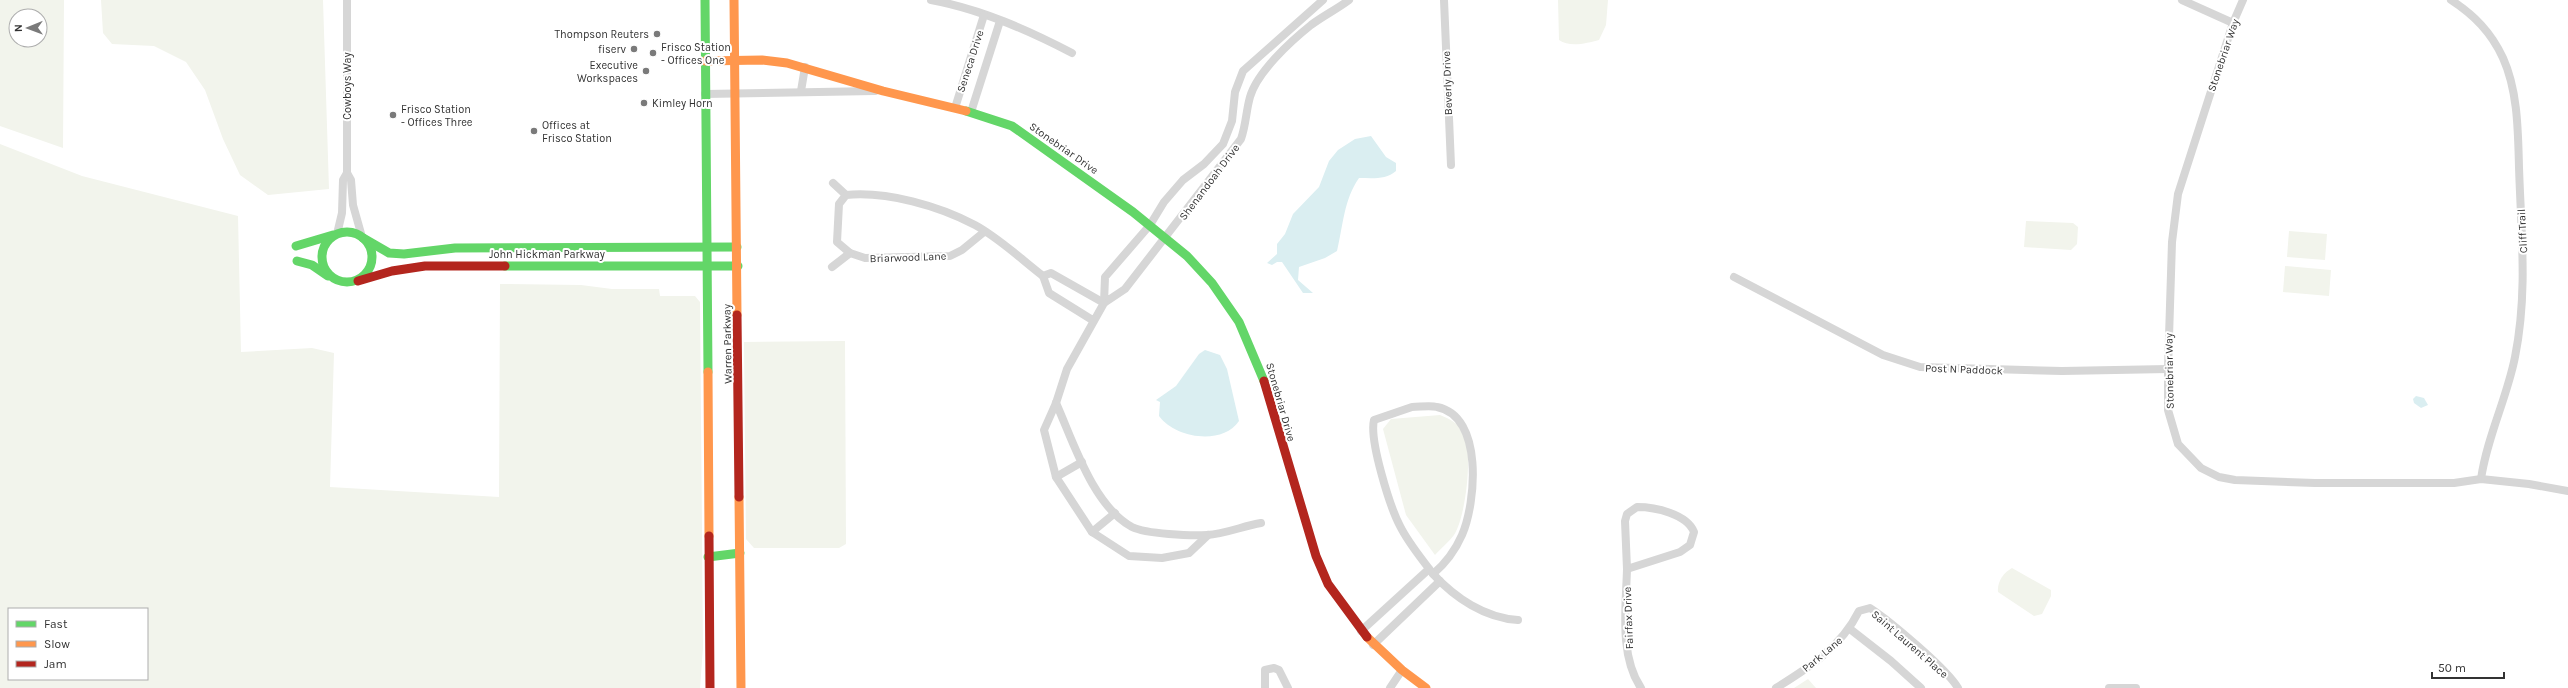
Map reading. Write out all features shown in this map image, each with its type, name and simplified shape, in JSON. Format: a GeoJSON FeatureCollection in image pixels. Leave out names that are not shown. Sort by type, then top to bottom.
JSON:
{"type":"FeatureCollection","features":[{"type":"Feature","properties":{"kind":"street","name":"Cowboys Way"},"geometry":{"type":"LineString","coordinates":[[336,234],[342,213],[343,180],[347,173],[347,0]]}},
{"type":"Feature","properties":{"kind":"street","name":"Warren Parkway"},"geometry":{"type":"LineString","coordinates":[[705,0],[710,688]]}},
{"type":"Feature","properties":{"kind":"street","name":"Warren Parkway"},"geometry":{"type":"LineString","coordinates":[[734,0],[738,266],[741,688]]}},
{"type":"Feature","properties":{"kind":"street","name":"Seneca Drive"},"geometry":{"type":"LineString","coordinates":[[931,0],[961,6],[1034,34],[1072,53]]}},
{"type":"Feature","properties":{"kind":"street","name":"Shenandoah Drive"},"geometry":{"type":"LineString","coordinates":[[1104,303],[1105,277],[1150,226],[1164,202],[1183,180],[1204,164],[1223,144],[1232,121],[1235,92],[1243,71],[1323,0]]}},
{"type":"Feature","properties":{"kind":"street","name":"Shenandoah Drive"},"geometry":{"type":"LineString","coordinates":[[1104,303],[1125,289],[1166,239],[1241,139],[1250,96],[1260,78],[1277,57],[1311,25],[1349,0]]}},
{"type":"Feature","properties":{"kind":"street","name":"Beverly Drive"},"geometry":{"type":"LineString","coordinates":[[1444,0],[1451,165]]}},
{"type":"Feature","properties":{"kind":"street"},"geometry":{"type":"LineString","coordinates":[[2182,0],[2233,22]]}},
{"type":"Feature","properties":{"kind":"street","name":"Stonebriar Way"},"geometry":{"type":"LineString","coordinates":[[2243,0],[2233,22],[2178,194],[2172,242],[2168,369],[2168,410],[2178,444],[2201,468],[2219,477],[2235,480],[2315,483],[2454,483],[2481,479],[2529,484],[2568,491]]}},
{"type":"Feature","properties":{"kind":"street","name":"Cliff Trail"},"geometry":{"type":"LineString","coordinates":[[2452,0],[2482,24],[2494,40],[2503,58],[2510,75],[2519,153],[2525,278],[2522,315],[2515,358],[2484,457],[2481,479]]}},
{"type":"Feature","properties":{"kind":"street","name":"Seneca Drive"},"geometry":{"type":"LineString","coordinates":[[955,108],[984,15]]}},
{"type":"Feature","properties":{"kind":"street","name":"Seneca Drive"},"geometry":{"type":"LineString","coordinates":[[971,112],[1000,21]]}},
{"type":"Feature","properties":{"kind":"street","name":"Stonebriar Drive"},"geometry":{"type":"LineString","coordinates":[[705,61],[762,60],[805,67],[883,91],[971,112],[1012,126],[1150,226],[1187,256],[1212,283],[1238,322],[1260,369],[1316,556],[1328,584],[1361,631],[1373,645],[1402,670],[1415,685],[1426,688]]}},
{"type":"Feature","properties":{"kind":"street"},"geometry":{"type":"LineString","coordinates":[[801,91],[805,67]]}},
{"type":"Feature","properties":{"kind":"street","name":"Stonebriar Drive"},"geometry":{"type":"LineString","coordinates":[[705,94],[735,92],[883,91]]}},
{"type":"Feature","properties":{"kind":"street","name":"Cowboys Way"},"geometry":{"type":"LineString","coordinates":[[347,173],[351,180],[353,205],[363,237]]}},
{"type":"Feature","properties":{"kind":"street"},"geometry":{"type":"LineString","coordinates":[[833,183],[846,195]]}},
{"type":"Feature","properties":{"kind":"street"},"geometry":{"type":"LineString","coordinates":[[832,267],[850,253],[837,242],[839,204],[846,195],[866,193],[910,200],[975,225],[1043,276],[1049,292],[1094,321]]}},
{"type":"Feature","properties":{"kind":"street"},"geometry":{"type":"LineString","coordinates":[[296,246],[336,234],[350,232],[363,237],[372,251],[372,263],[367,274],[358,281],[345,283],[332,278],[312,265],[297,261]]}},
{"type":"Feature","properties":{"kind":"street","name":"Briarwood Lane"},"geometry":{"type":"LineString","coordinates":[[850,253],[865,258],[950,256],[962,250],[984,232]]}},
{"type":"Feature","properties":{"kind":"street"},"geometry":{"type":"LineString","coordinates":[[332,278],[324,268],[322,256],[326,244],[336,234]]}},
{"type":"Feature","properties":{"kind":"street","name":"John Hickman Parkway"},"geometry":{"type":"LineString","coordinates":[[363,237],[390,253],[399,254],[472,248],[737,248]]}},
{"type":"Feature","properties":{"kind":"street"},"geometry":{"type":"LineString","coordinates":[[472,248],[473,266]]}},
{"type":"Feature","properties":{"kind":"street","name":"John Hickman Parkway"},"geometry":{"type":"LineString","coordinates":[[358,281],[376,274],[408,268],[473,266],[738,266]]}},
{"type":"Feature","properties":{"kind":"street"},"geometry":{"type":"LineString","coordinates":[[1043,276],[1052,273],[1104,303],[1067,369],[1056,403],[1044,430],[1056,477],[1092,532],[1129,556],[1162,558],[1189,553],[1208,535]]}},
{"type":"Feature","properties":{"kind":"street","name":"Post N Paddock"},"geometry":{"type":"LineString","coordinates":[[1734,278],[1883,355],[1920,367],[2054,371],[2168,369]]}},
{"type":"Feature","properties":{"kind":"street"},"geometry":{"type":"LineString","coordinates":[[1056,403],[1082,462],[1109,508],[1132,527],[1166,534],[1208,535],[1261,523]]}},
{"type":"Feature","properties":{"kind":"street"},"geometry":{"type":"LineString","coordinates":[[1361,631],[1431,572],[1454,552],[1462,534],[1470,502],[1472,458],[1468,434],[1461,422],[1449,412],[1437,407],[1412,407],[1379,417],[1374,420],[1372,428],[1383,477],[1398,521],[1431,572],[1440,581],[1477,610],[1495,616],[1518,620]]}},
{"type":"Feature","properties":{"kind":"street"},"geometry":{"type":"LineString","coordinates":[[1056,477],[1082,462]]}},
{"type":"Feature","properties":{"kind":"street","name":"Fairfax Drive"},"geometry":{"type":"LineString","coordinates":[[1627,570],[1680,552],[1690,546],[1694,532],[1692,527],[1683,518],[1649,508],[1634,508],[1627,514],[1625,521],[1627,570],[1627,646],[1637,682],[1641,688]]}},
{"type":"Feature","properties":{"kind":"street"},"geometry":{"type":"LineString","coordinates":[[1092,532],[1115,513]]}},
{"type":"Feature","properties":{"kind":"street"},"geometry":{"type":"LineString","coordinates":[[708,557],[740,553]]}},
{"type":"Feature","properties":{"kind":"street"},"geometry":{"type":"LineString","coordinates":[[1373,645],[1440,581]]}},
{"type":"Feature","properties":{"kind":"street","name":"Saint Laurent Place"},"geometry":{"type":"LineString","coordinates":[[1859,611],[1870,608],[1883,617],[1958,688]]}},
{"type":"Feature","properties":{"kind":"street","name":"Park Lane"},"geometry":{"type":"LineString","coordinates":[[1776,688],[1812,666],[1850,629],[1859,611]]}},
{"type":"Feature","properties":{"kind":"street"},"geometry":{"type":"LineString","coordinates":[[1850,629],[1891,661],[1920,688]]}},
{"type":"Feature","properties":{"kind":"street"},"geometry":{"type":"LineString","coordinates":[[1265,688],[1265,670],[1274,668],[1280,670],[1288,688]]}},
{"type":"Feature","properties":{"kind":"street"},"geometry":{"type":"LineString","coordinates":[[1390,688],[1402,670]]}},
{"type":"Feature","properties":{"kind":"street"},"geometry":{"type":"LineString","coordinates":[[2109,688],[2136,688]]}},
{"type":"Feature","properties":{"kind":"shaded area"},"geometry":{"type":"Polygon","coordinates":[[[0,0],[64,0],[63,148],[0,126],[0,0]]]}},
{"type":"Feature","properties":{"kind":"shaded area"},"geometry":{"type":"Polygon","coordinates":[[[101,0],[323,0],[329,189],[268,195],[240,175],[223,139],[205,90],[186,62],[154,46],[112,44],[103,33],[101,0]]]}},
{"type":"Feature","properties":{"kind":"shaded area"},"geometry":{"type":"Polygon","coordinates":[[[1558,0],[1608,0],[1606,25],[1599,40],[1568,44],[1559,40],[1558,0]]]}},
{"type":"Feature","properties":{"kind":"shaded area"},"geometry":{"type":"Polygon","coordinates":[[[1371,136],[1386,157],[1396,163],[1396,171],[1383,177],[1359,178],[1347,204],[1337,251],[1325,258],[1299,267],[1298,280],[1313,293],[1303,293],[1282,262],[1277,262],[1272,265],[1267,263],[1277,254],[1277,244],[1285,234],[1293,214],[1319,187],[1329,161],[1338,150],[1355,139],[1371,136]]]}},
{"type":"Feature","properties":{"kind":"shaded area"},"geometry":{"type":"Polygon","coordinates":[[[0,144],[82,176],[238,216],[241,352],[312,348],[334,353],[330,487],[499,497],[500,284],[581,285],[612,289],[659,289],[660,296],[695,296],[700,302],[703,648],[700,688],[0,688],[0,144]]]}},
{"type":"Feature","properties":{"kind":"shaded area"},"geometry":{"type":"Polygon","coordinates":[[[2026,221],[2073,223],[2078,227],[2077,244],[2071,250],[2024,247],[2026,221]]]}},
{"type":"Feature","properties":{"kind":"shaded area"},"geometry":{"type":"Polygon","coordinates":[[[2289,231],[2327,234],[2325,260],[2287,257],[2289,231]]]}},
{"type":"Feature","properties":{"kind":"shaded area"},"geometry":{"type":"Polygon","coordinates":[[[2285,266],[2331,270],[2329,296],[2283,292],[2285,266]]]}},
{"type":"Feature","properties":{"kind":"shaded area"},"geometry":{"type":"Polygon","coordinates":[[[845,341],[846,544],[839,548],[754,548],[746,539],[744,342],[845,341]]]}},
{"type":"Feature","properties":{"kind":"shaded area"},"geometry":{"type":"Polygon","coordinates":[[[1205,350],[1220,355],[1227,369],[1239,421],[1231,429],[1222,434],[1199,436],[1176,430],[1166,424],[1159,416],[1160,402],[1156,400],[1176,386],[1199,354],[1205,350]]]}},
{"type":"Feature","properties":{"kind":"shaded area"},"geometry":{"type":"Polygon","coordinates":[[[2416,396],[2424,398],[2428,405],[2421,408],[2414,403],[2413,399],[2416,396]]]}},
{"type":"Feature","properties":{"kind":"shaded area"},"geometry":{"type":"Polygon","coordinates":[[[1440,415],[1457,424],[1464,433],[1467,442],[1468,469],[1465,500],[1458,526],[1452,538],[1435,555],[1406,515],[1383,429],[1391,419],[1440,415]]]}},
{"type":"Feature","properties":{"kind":"shaded area"},"geometry":{"type":"Polygon","coordinates":[[[2012,568],[2051,590],[2051,596],[2042,614],[2034,616],[1998,592],[1998,585],[2001,578],[2012,568]]]}},
{"type":"Feature","properties":{"kind":"shaded area"},"geometry":{"type":"Polygon","coordinates":[[[1808,679],[1816,688],[1794,688],[1808,679]]]}},
{"type":"Feature","properties":{"kind":"traffic: fast"},"geometry":{"type":"LineString","coordinates":[[705,0],[708,372]]}},
{"type":"Feature","properties":{"kind":"traffic: fast"},"geometry":{"type":"LineString","coordinates":[[966,111],[1012,126],[1133,212],[1187,256],[1212,283],[1239,322],[1264,381]]}},
{"type":"Feature","properties":{"kind":"traffic: fast"},"geometry":{"type":"LineString","coordinates":[[352,232],[357,233],[365,239],[371,247],[372,257],[371,267],[365,275],[357,281],[342,282],[337,281],[329,275],[323,267],[322,252],[323,247],[329,239],[337,233],[352,232]]}},
{"type":"Feature","properties":{"kind":"traffic: fast"},"geometry":{"type":"LineString","coordinates":[[296,246],[333,235]]}},
{"type":"Feature","properties":{"kind":"traffic: fast"},"geometry":{"type":"LineString","coordinates":[[363,238],[389,253],[404,254],[455,248],[737,247]]}},
{"type":"Feature","properties":{"kind":"traffic: fast"},"geometry":{"type":"LineString","coordinates":[[297,261],[312,265],[328,276]]}},
{"type":"Feature","properties":{"kind":"traffic: fast"},"geometry":{"type":"LineString","coordinates":[[505,266],[738,266]]}},
{"type":"Feature","properties":{"kind":"traffic: fast"},"geometry":{"type":"LineString","coordinates":[[708,557],[740,553]]}},
{"type":"Feature","properties":{"kind":"traffic: slow"},"geometry":{"type":"LineString","coordinates":[[734,0],[737,315]]}},
{"type":"Feature","properties":{"kind":"traffic: slow"},"geometry":{"type":"LineString","coordinates":[[705,61],[762,60],[787,63],[883,91],[966,111]]}},
{"type":"Feature","properties":{"kind":"traffic: slow"},"geometry":{"type":"LineString","coordinates":[[708,372],[709,536]]}},
{"type":"Feature","properties":{"kind":"traffic: slow"},"geometry":{"type":"LineString","coordinates":[[739,497],[741,688]]}},
{"type":"Feature","properties":{"kind":"traffic: slow"},"geometry":{"type":"LineString","coordinates":[[1367,637],[1402,670],[1426,688]]}},
{"type":"Feature","properties":{"kind":"traffic: jam"},"geometry":{"type":"LineString","coordinates":[[358,281],[392,271],[425,266],[505,266]]}},
{"type":"Feature","properties":{"kind":"traffic: jam"},"geometry":{"type":"LineString","coordinates":[[737,315],[739,497]]}},
{"type":"Feature","properties":{"kind":"traffic: jam"},"geometry":{"type":"LineString","coordinates":[[1264,381],[1316,556],[1328,584],[1367,637]]}},
{"type":"Feature","properties":{"kind":"traffic: jam"},"geometry":{"type":"LineString","coordinates":[[709,536],[710,688]]}},
{"type":"Feature","properties":{"kind":"place","name":"Thompson Reuters"},"geometry":{"type":"Point","coordinates":[657,34]}},
{"type":"Feature","properties":{"kind":"place","name":"fiserv"},"geometry":{"type":"Point","coordinates":[634,49]}},
{"type":"Feature","properties":{"kind":"place","name":"Frisco Station - Offices One"},"geometry":{"type":"Point","coordinates":[653,53]}},
{"type":"Feature","properties":{"kind":"place","name":"Executive Workspaces"},"geometry":{"type":"Point","coordinates":[646,71]}},
{"type":"Feature","properties":{"kind":"place","name":"Kimley Horn"},"geometry":{"type":"Point","coordinates":[644,103]}},
{"type":"Feature","properties":{"kind":"place","name":"Frisco Station - Offices Three"},"geometry":{"type":"Point","coordinates":[393,115]}},
{"type":"Feature","properties":{"kind":"place","name":"Offices at Frisco Station"},"geometry":{"type":"Point","coordinates":[534,131]}}]}
